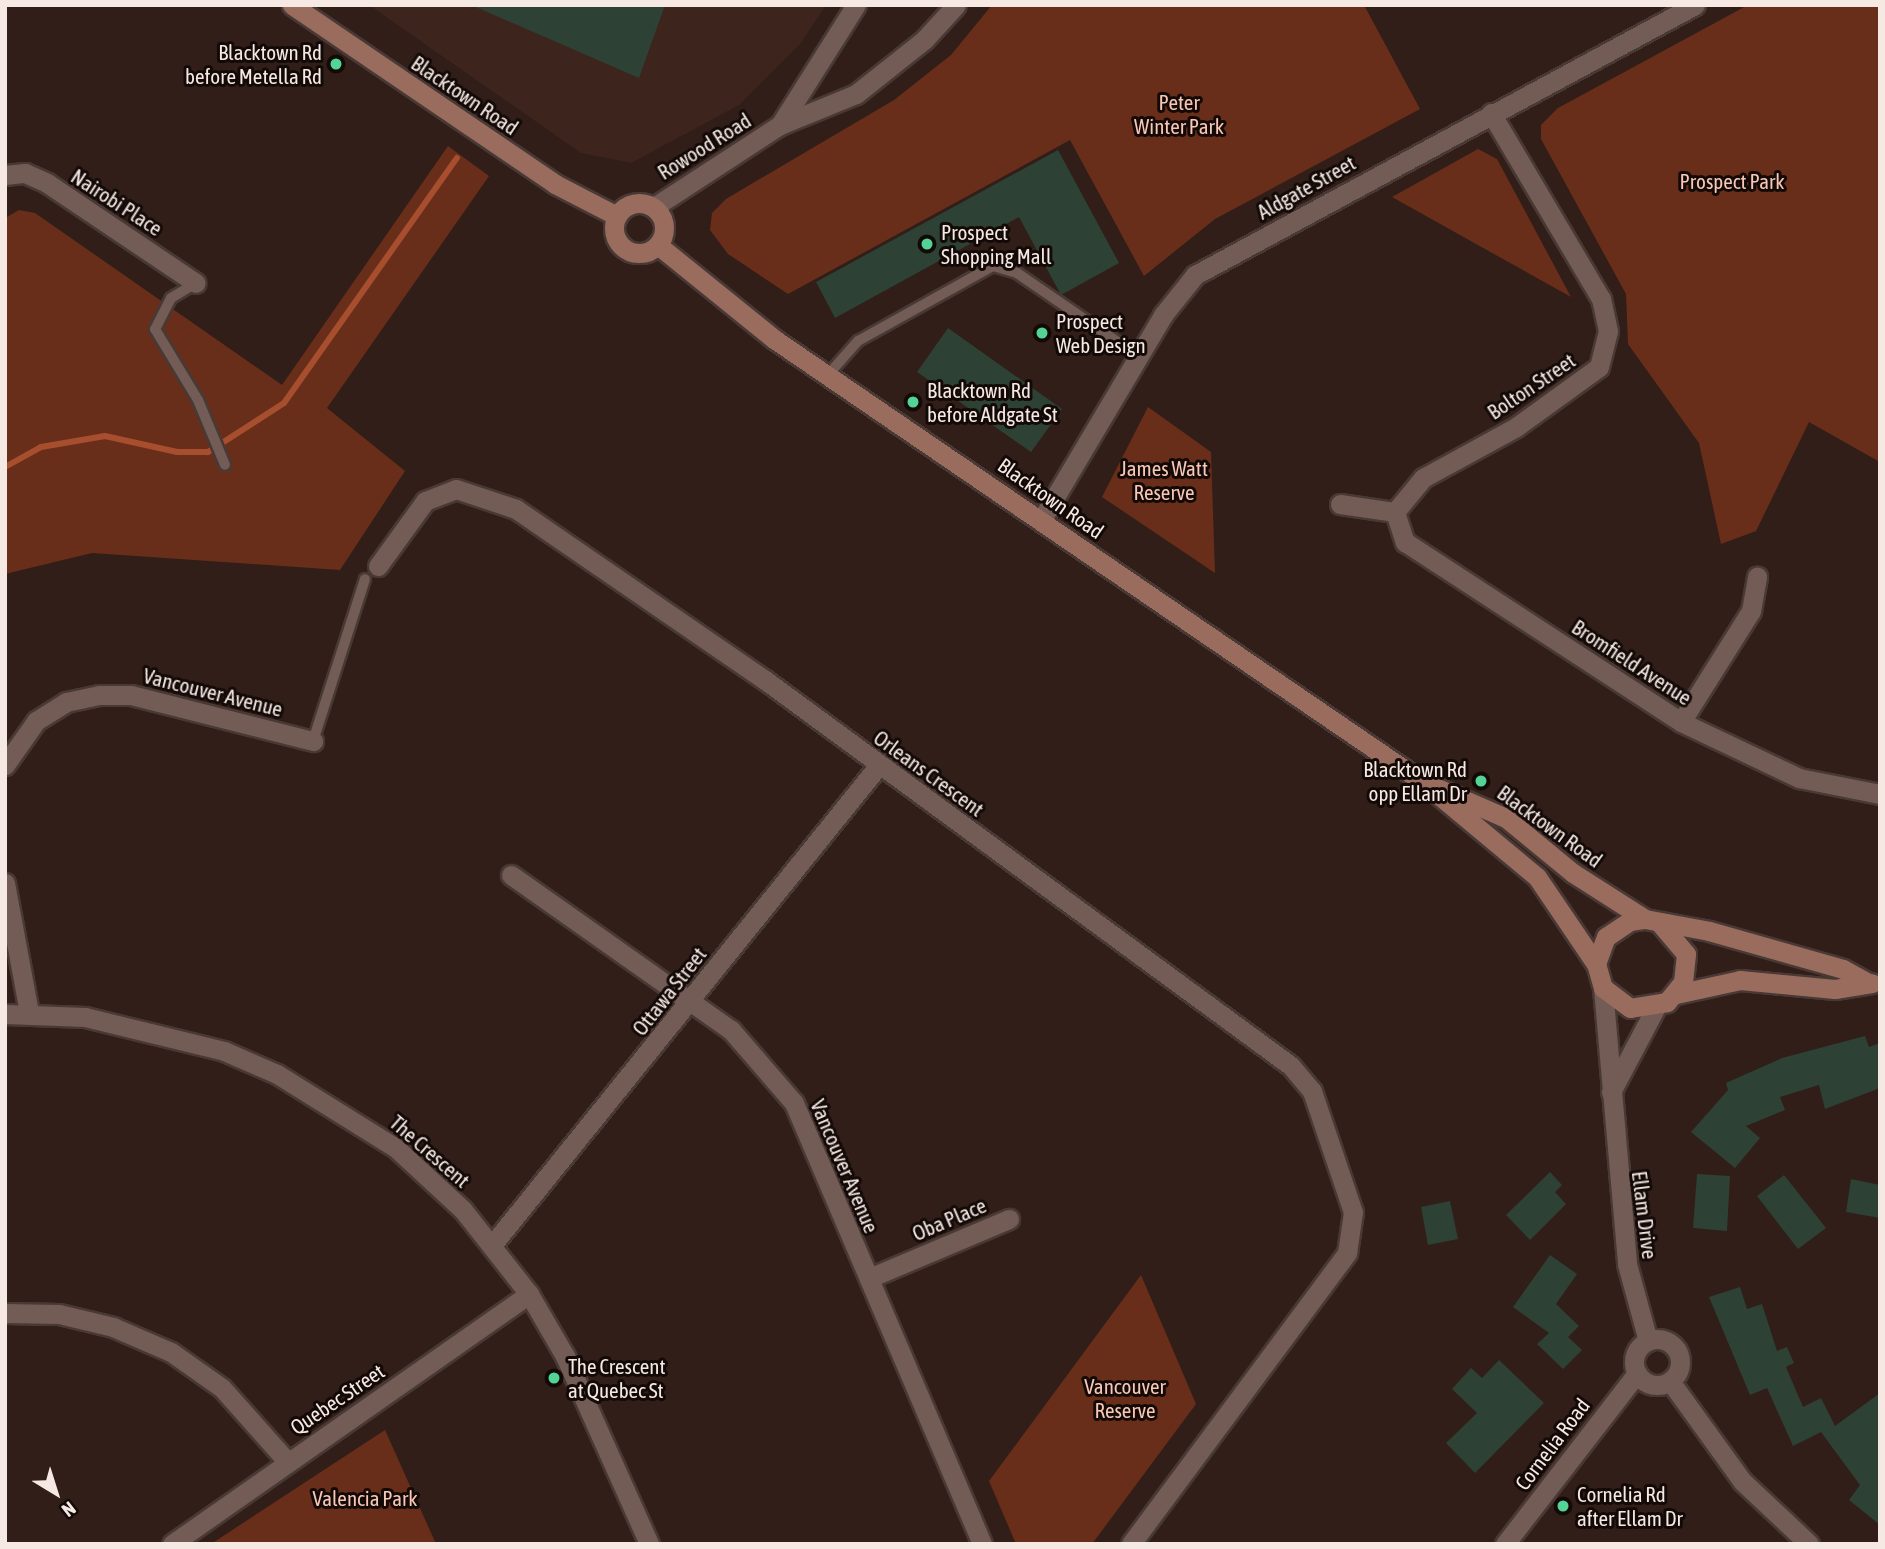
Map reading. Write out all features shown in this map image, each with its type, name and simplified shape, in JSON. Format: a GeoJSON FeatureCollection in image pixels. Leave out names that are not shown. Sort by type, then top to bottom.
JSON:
{"type":"FeatureCollection","features":[{"type":"Feature","properties":{"kind":"main road","name":"Blacktown Road"},"geometry":{"type":"LineString","coordinates":[[292,5],[555,184],[617,216]]}},
{"type":"Feature","properties":{"kind":"main road"},"geometry":{"type":"LineString","coordinates":[[637,203],[654,207],[664,221],[658,245],[644,253],[628,251],[614,232],[617,216],[637,203]]}},
{"type":"Feature","properties":{"kind":"main road","name":"Blacktown Road"},"geometry":{"type":"LineString","coordinates":[[658,245],[827,376],[1042,519],[1423,782],[1537,877],[1596,964]]}},
{"type":"Feature","properties":{"kind":"main road","name":"Blacktown Road"},"geometry":{"type":"LineString","coordinates":[[1423,782],[1470,797],[1506,818],[1573,873],[1652,921],[1843,969],[1874,983]]}},
{"type":"Feature","properties":{"kind":"main road"},"geometry":{"type":"LineString","coordinates":[[1652,921],[1686,954],[1676,993],[1656,1007],[1630,1008],[1603,988],[1596,964],[1617,927],[1652,921]]}},
{"type":"Feature","properties":{"kind":"main road","name":"Blacktown Road"},"geometry":{"type":"LineString","coordinates":[[1676,993],[1740,980],[1835,989],[1874,983]]}},
{"type":"Feature","properties":{"kind":"street","name":"Rowood Road"},"geometry":{"type":"LineString","coordinates":[[780,125],[856,5]]}},
{"type":"Feature","properties":{"kind":"street","name":"Rowood Road"},"geometry":{"type":"LineString","coordinates":[[654,207],[780,125],[856,93],[914,49],[956,5]]}},
{"type":"Feature","properties":{"kind":"street","name":"Aldgate Street"},"geometry":{"type":"LineString","coordinates":[[1042,519],[1138,356],[1195,275],[1695,5]]}},
{"type":"Feature","properties":{"kind":"street","name":"Bolton Street"},"geometry":{"type":"LineString","coordinates":[[1395,512],[1423,478],[1516,427],[1599,367],[1608,331],[1601,299],[1491,113]]}},
{"type":"Feature","properties":{"kind":"street","name":"Nairobi Place"},"geometry":{"type":"LineString","coordinates":[[6,173],[47,183],[196,283]]}},
{"type":"Feature","properties":{"kind":"street","name":"Orleans Crescent"},"geometry":{"type":"LineString","coordinates":[[371,573],[425,501],[456,489],[486,494],[754,672],[1291,1066],[1312,1091],[1353,1212],[1346,1253],[1131,1544]]}},
{"type":"Feature","properties":{"kind":"street"},"geometry":{"type":"LineString","coordinates":[[1340,504],[1395,512]]}},
{"type":"Feature","properties":{"kind":"street","name":"Bromfield Avenue"},"geometry":{"type":"LineString","coordinates":[[1395,512],[1405,542],[1681,722],[1799,778],[1880,794]]}},
{"type":"Feature","properties":{"kind":"street"},"geometry":{"type":"LineString","coordinates":[[1681,722],[1751,611],[1756,577]]}},
{"type":"Feature","properties":{"kind":"street","name":"Vancouver Avenue"},"geometry":{"type":"LineString","coordinates":[[5,765],[36,722],[66,702],[99,695],[131,695],[313,741]]}},
{"type":"Feature","properties":{"kind":"street","name":"Ottawa Street"},"geometry":{"type":"LineString","coordinates":[[493,1244],[879,765]]}},
{"type":"Feature","properties":{"kind":"street","name":"Vancouver Avenue"},"geometry":{"type":"LineString","coordinates":[[511,875],[731,1030],[794,1103],[982,1544]]}},
{"type":"Feature","properties":{"kind":"street"},"geometry":{"type":"LineString","coordinates":[[5,883],[29,1012]]}},
{"type":"Feature","properties":{"kind":"street","name":"Ellam Drive"},"geometry":{"type":"LineString","coordinates":[[1603,988],[1627,1264],[1648,1341]]}},
{"type":"Feature","properties":{"kind":"street"},"geometry":{"type":"LineString","coordinates":[[1611,1092],[1656,1007]]}},
{"type":"Feature","properties":{"kind":"street","name":"The Crescent"},"geometry":{"type":"LineString","coordinates":[[5,1014],[29,1012],[169,1034],[277,1074],[396,1148],[493,1244],[529,1294],[565,1356],[649,1544]]}},
{"type":"Feature","properties":{"kind":"street","name":"Oba Place"},"geometry":{"type":"LineString","coordinates":[[869,1278],[1009,1219]]}},
{"type":"Feature","properties":{"kind":"street","name":"Quebec Street"},"geometry":{"type":"LineString","coordinates":[[172,1544],[286,1460],[529,1294]]}},
{"type":"Feature","properties":{"kind":"street"},"geometry":{"type":"LineString","coordinates":[[5,1314],[69,1317],[171,1352],[222,1388],[286,1460]]}},
{"type":"Feature","properties":{"kind":"street"},"geometry":{"type":"LineString","coordinates":[[1663,1340],[1678,1354],[1670,1381],[1651,1384],[1637,1373],[1634,1358],[1648,1341],[1663,1340]]}},
{"type":"Feature","properties":{"kind":"street","name":"Cornelia Road"},"geometry":{"type":"LineString","coordinates":[[1505,1544],[1637,1373]]}},
{"type":"Feature","properties":{"kind":"street"},"geometry":{"type":"LineString","coordinates":[[1670,1381],[1742,1481],[1809,1544]]}},
{"type":"Feature","properties":{"kind":"lane"},"geometry":{"type":"LineString","coordinates":[[827,376],[858,341],[993,266],[1027,279],[1138,356]]}},
{"type":"Feature","properties":{"kind":"lane"},"geometry":{"type":"LineString","coordinates":[[196,283],[171,298],[155,329],[198,400],[225,465]]}},
{"type":"Feature","properties":{"kind":"lane"},"geometry":{"type":"LineString","coordinates":[[313,741],[371,573]]}},
{"type":"Feature","properties":{"kind":"shaded area"},"geometry":{"type":"Polygon","coordinates":[[[369,5],[826,5],[800,44],[739,105],[631,163],[581,153],[369,5]]]}},
{"type":"Feature","properties":{"kind":"green space","name":"Peter Winter Park"},"geometry":{"type":"Polygon","coordinates":[[[992,5],[1364,5],[1420,109],[1215,219],[1144,276],[1070,140],[788,294],[728,254],[710,230],[712,213],[726,199],[894,100],[951,55],[992,5]]]}},
{"type":"Feature","properties":{"kind":"green space","name":"Prospect Park"},"geometry":{"type":"Polygon","coordinates":[[[1748,5],[1880,7],[1880,462],[1809,422],[1756,531],[1721,544],[1699,443],[1628,344],[1626,294],[1541,139],[1541,125],[1558,108],[1748,5]]]}},
{"type":"Feature","properties":{"kind":"green space"},"geometry":{"type":"Polygon","coordinates":[[[448,146],[489,176],[327,408],[405,471],[340,570],[92,553],[5,574],[5,218],[19,210],[35,213],[282,385],[448,146]]]}},
{"type":"Feature","properties":{"kind":"green space"},"geometry":{"type":"Polygon","coordinates":[[[1478,149],[1497,159],[1571,297],[1392,197],[1478,149]]]}},
{"type":"Feature","properties":{"kind":"green space","name":"James Watt Reserve"},"geometry":{"type":"Polygon","coordinates":[[[1148,407],[1211,452],[1215,573],[1102,497],[1148,407]]]}},
{"type":"Feature","properties":{"kind":"green space","name":"Vancouver Reserve"},"geometry":{"type":"Polygon","coordinates":[[[1141,1275],[1196,1404],[1092,1544],[1016,1544],[989,1481],[1141,1275]]]}},
{"type":"Feature","properties":{"kind":"green space","name":"Valencia Park"},"geometry":{"type":"Polygon","coordinates":[[[385,1430],[436,1544],[211,1544],[385,1430]]]}},
{"type":"Feature","properties":{"kind":"building"},"geometry":{"type":"Polygon","coordinates":[[[471,5],[665,5],[639,78],[471,5]]]}},
{"type":"Feature","properties":{"kind":"building","name":"Prospect Shopping Mall"},"geometry":{"type":"Polygon","coordinates":[[[1058,150],[1119,263],[1061,295],[1019,217],[835,318],[816,282],[1058,150]]]}},
{"type":"Feature","properties":{"kind":"building","name":"Prospect Shopping Mall"},"geometry":{"type":"Polygon","coordinates":[[[948,328],[1062,409],[1031,452],[917,372],[948,328]]]}},
{"type":"Feature","properties":{"kind":"building"},"geometry":{"type":"Polygon","coordinates":[[[1865,1036],[1869,1047],[1880,1043],[1880,1088],[1825,1109],[1819,1085],[1780,1097],[1785,1110],[1746,1126],[1760,1138],[1735,1168],[1691,1132],[1728,1090],[1726,1083],[1782,1058],[1865,1036]]]}},
{"type":"Feature","properties":{"kind":"building"},"geometry":{"type":"Polygon","coordinates":[[[1550,1172],[1562,1185],[1555,1192],[1566,1204],[1530,1240],[1506,1215],[1550,1172]]]}},
{"type":"Feature","properties":{"kind":"building"},"geometry":{"type":"Polygon","coordinates":[[[1697,1174],[1730,1176],[1727,1231],[1693,1228],[1697,1174]]]}},
{"type":"Feature","properties":{"kind":"building"},"geometry":{"type":"Polygon","coordinates":[[[1784,1175],[1826,1228],[1798,1249],[1757,1196],[1784,1175]]]}},
{"type":"Feature","properties":{"kind":"building"},"geometry":{"type":"Polygon","coordinates":[[[1851,1179],[1880,1185],[1880,1218],[1846,1212],[1851,1179]]]}},
{"type":"Feature","properties":{"kind":"building"},"geometry":{"type":"Polygon","coordinates":[[[1450,1201],[1458,1239],[1428,1245],[1421,1207],[1450,1201]]]}},
{"type":"Feature","properties":{"kind":"building"},"geometry":{"type":"Polygon","coordinates":[[[1550,1255],[1577,1274],[1556,1304],[1579,1326],[1568,1337],[1582,1350],[1563,1369],[1537,1344],[1549,1333],[1513,1307],[1550,1255]]]}},
{"type":"Feature","properties":{"kind":"building"},"geometry":{"type":"Polygon","coordinates":[[[1740,1287],[1747,1309],[1762,1304],[1777,1351],[1787,1347],[1794,1363],[1786,1367],[1803,1407],[1821,1398],[1835,1426],[1880,1393],[1880,1525],[1849,1500],[1860,1485],[1821,1432],[1793,1446],[1767,1388],[1750,1395],[1709,1297],[1740,1287]]]}},
{"type":"Feature","properties":{"kind":"building"},"geometry":{"type":"Polygon","coordinates":[[[1499,1360],[1544,1403],[1475,1473],[1446,1443],[1477,1413],[1452,1389],[1471,1368],[1482,1378],[1499,1360]]]}},
{"type":"Feature","properties":{"kind":"waterway"},"geometry":{"type":"LineString","coordinates":[[5,467],[41,447],[105,436],[177,452],[208,452],[284,403],[457,158]]}},
{"type":"Feature","properties":{"kind":"place","name":"Blacktown Rd before Metella Rd"},"geometry":{"type":"Point","coordinates":[336,64]}},
{"type":"Feature","properties":{"kind":"place","name":"Prospect Shopping Mall"},"geometry":{"type":"Point","coordinates":[927,244]}},
{"type":"Feature","properties":{"kind":"place","name":"Prospect Web Design"},"geometry":{"type":"Point","coordinates":[1042,333]}},
{"type":"Feature","properties":{"kind":"place","name":"Blacktown Rd before Aldgate St"},"geometry":{"type":"Point","coordinates":[913,402]}},
{"type":"Feature","properties":{"kind":"place","name":"Blacktown Rd opp Ellam Dr"},"geometry":{"type":"Point","coordinates":[1481,781]}},
{"type":"Feature","properties":{"kind":"place","name":"The Crescent at Quebec St"},"geometry":{"type":"Point","coordinates":[554,1378]}},
{"type":"Feature","properties":{"kind":"place","name":"Cornelia Rd after Ellam Dr"},"geometry":{"type":"Point","coordinates":[1563,1506]}}]}
